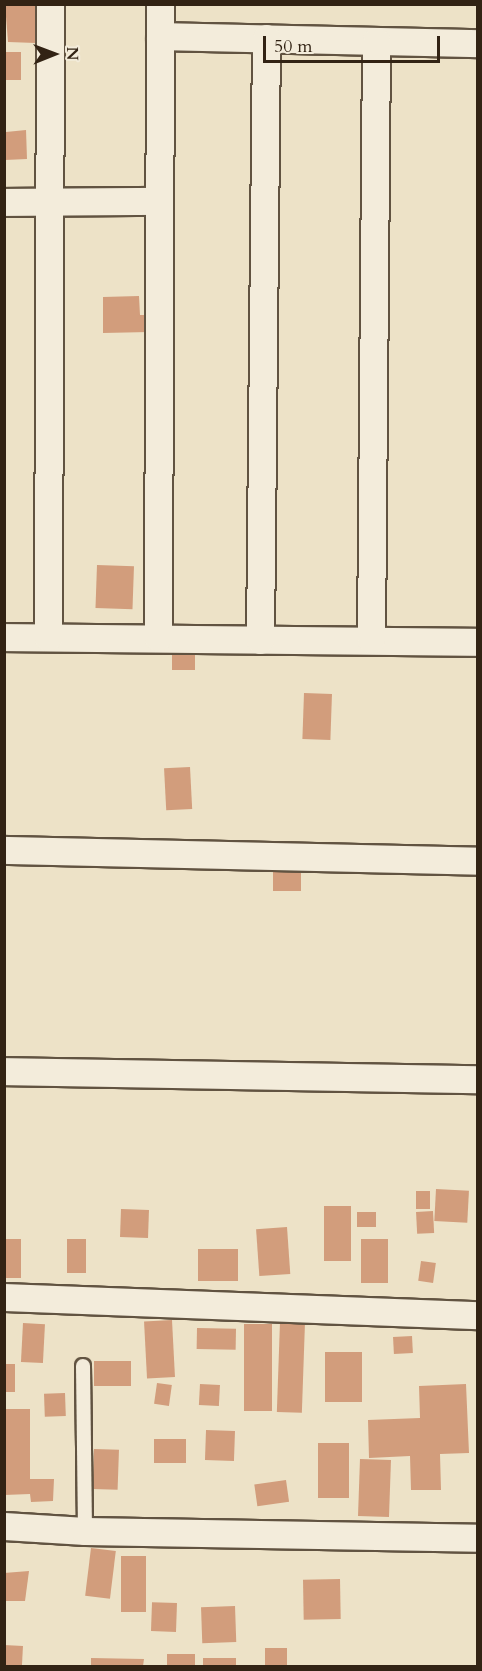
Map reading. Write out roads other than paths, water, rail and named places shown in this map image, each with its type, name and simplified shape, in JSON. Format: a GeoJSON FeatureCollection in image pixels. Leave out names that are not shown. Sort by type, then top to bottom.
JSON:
{"type":"FeatureCollection","features":[{"type":"Feature","properties":{"kind":"street"},"geometry":{"type":"LineString","coordinates":[[48,637],[50,4]]}},
{"type":"Feature","properties":{"kind":"street"},"geometry":{"type":"LineString","coordinates":[[158,638],[160,4]]}},
{"type":"Feature","properties":{"kind":"street"},"geometry":{"type":"LineString","coordinates":[[160,36],[477,43]]}},
{"type":"Feature","properties":{"kind":"street"},"geometry":{"type":"LineString","coordinates":[[260,640],[266,38]]}},
{"type":"Feature","properties":{"kind":"street"},"geometry":{"type":"LineString","coordinates":[[371,640],[376,41]]}},
{"type":"Feature","properties":{"kind":"street"},"geometry":{"type":"LineString","coordinates":[[4,202],[158,201]]}},
{"type":"Feature","properties":{"kind":"street"},"geometry":{"type":"LineString","coordinates":[[4,637],[477,642]]}},
{"type":"Feature","properties":{"kind":"street"},"geometry":{"type":"LineString","coordinates":[[4,850],[477,861]]}},
{"type":"Feature","properties":{"kind":"street"},"geometry":{"type":"LineString","coordinates":[[4,1071],[477,1079]]}},
{"type":"Feature","properties":{"kind":"street"},"geometry":{"type":"LineString","coordinates":[[4,1297],[477,1315]]}},
{"type":"Feature","properties":{"kind":"street"},"geometry":{"type":"LineString","coordinates":[[4,1526],[85,1531],[477,1538]]}},
{"type":"Feature","properties":{"kind":"lane"},"geometry":{"type":"LineString","coordinates":[[83,1366],[85,1531]]}}]}
